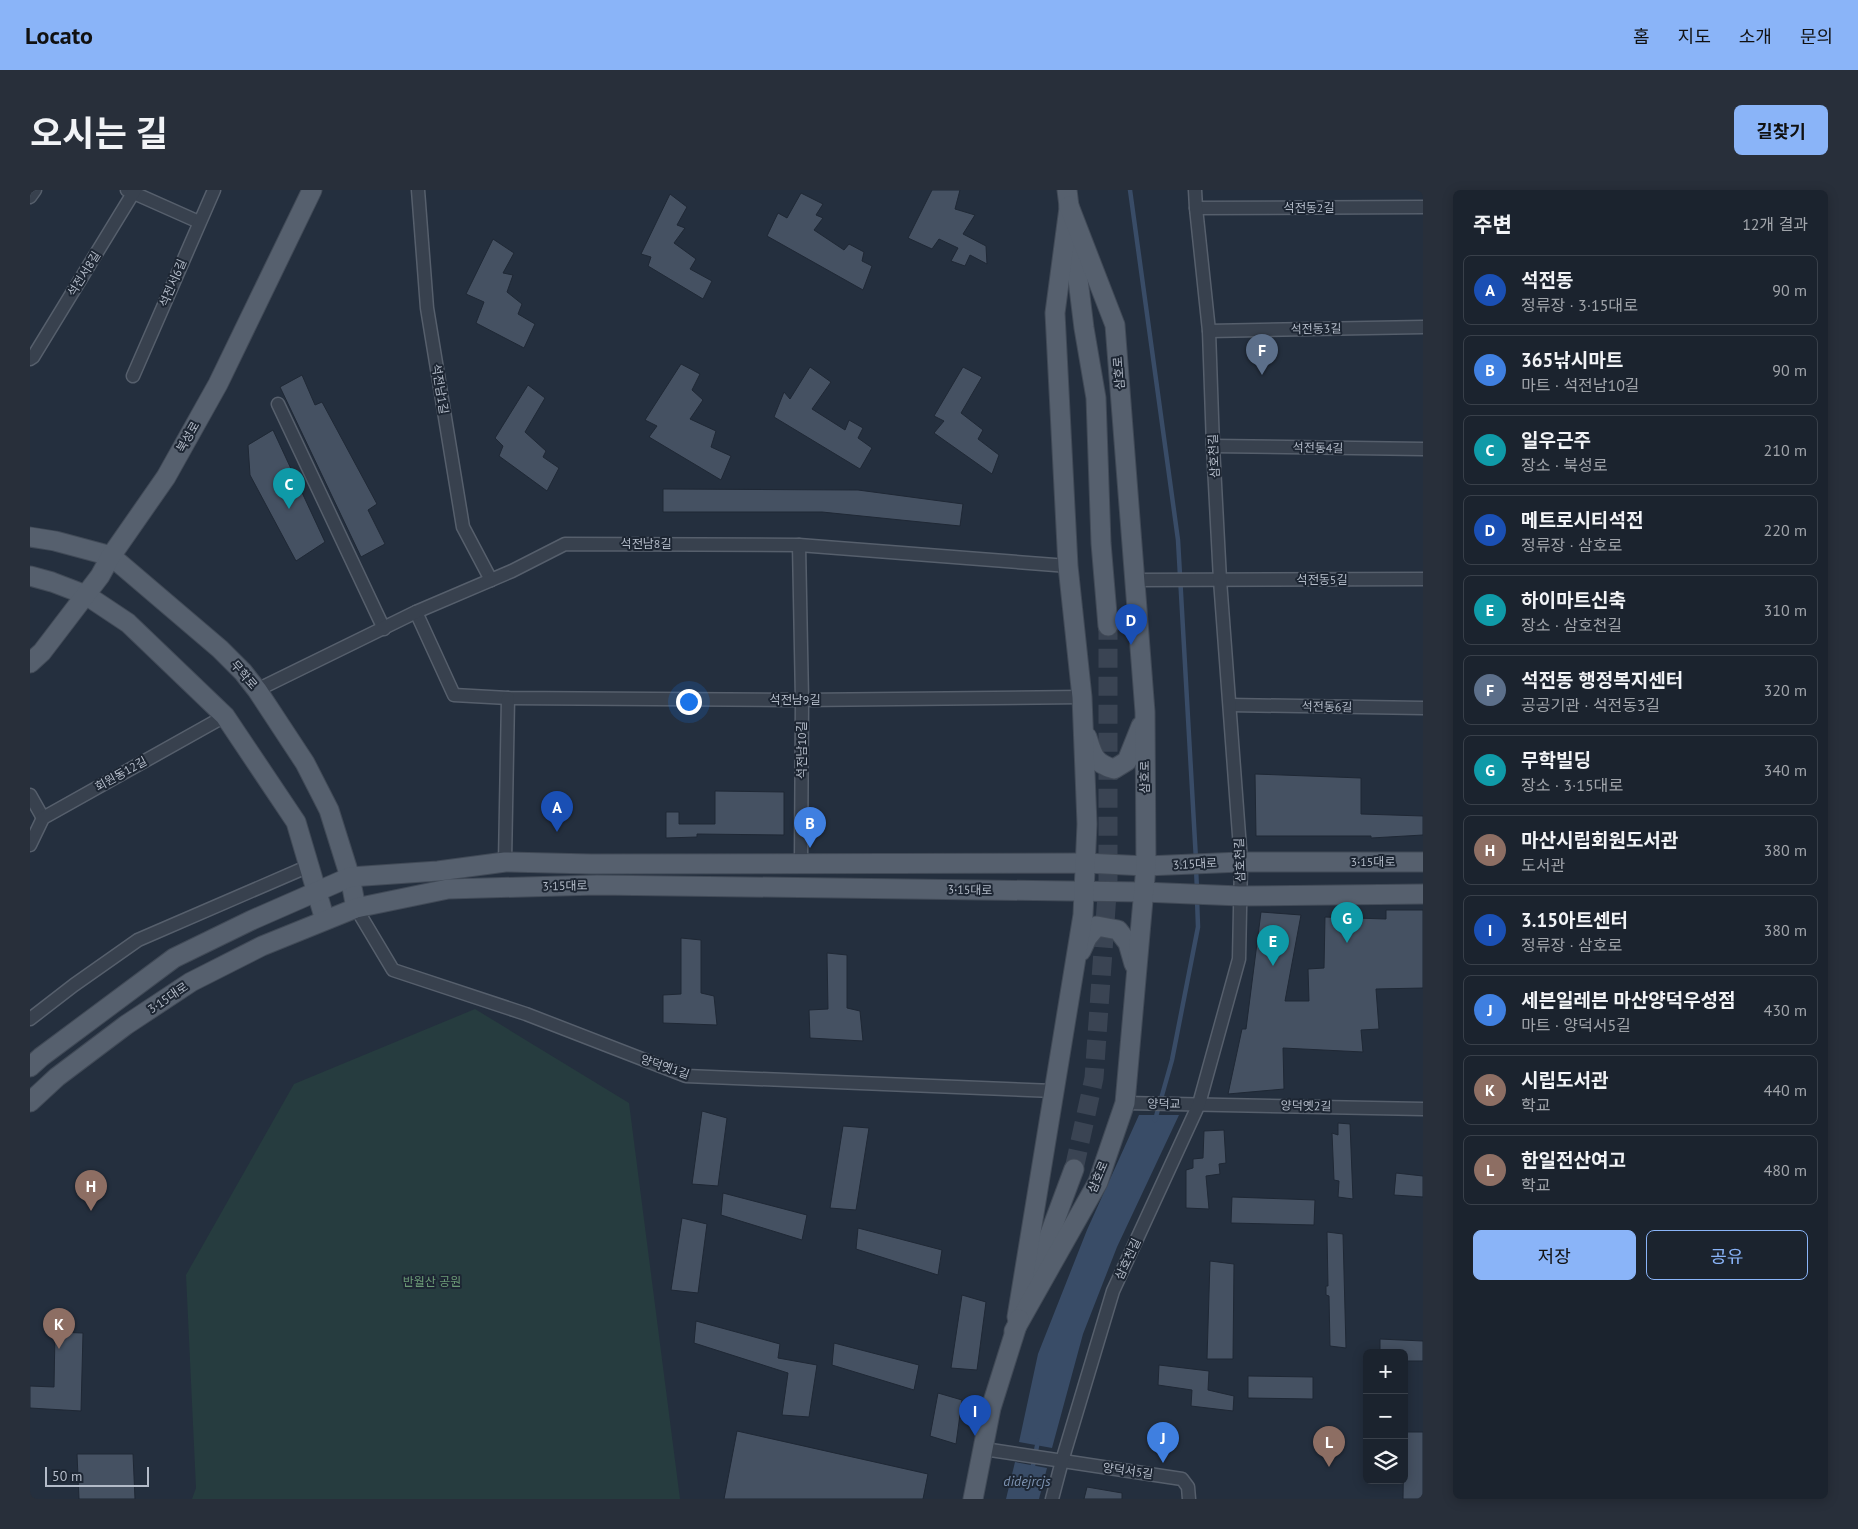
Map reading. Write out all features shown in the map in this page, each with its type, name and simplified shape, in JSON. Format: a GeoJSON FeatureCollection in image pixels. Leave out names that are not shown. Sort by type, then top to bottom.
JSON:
{"type":"FeatureCollection","features":[{"type":"Feature","properties":{"kind":"main road","name":"북성로"},"geometry":{"type":"LineString","coordinates":[[30,663],[42,652],[100,576],[110,556],[166,477],[218,384],[312,190]]}},
{"type":"Feature","properties":{"kind":"main road","name":"삼호로"},"geometry":{"type":"LineString","coordinates":[[1014,1331],[1083,915],[1087,824],[1082,697],[1068,566],[1055,314],[1068,198]]}},
{"type":"Feature","properties":{"kind":"main road","name":"삼호로"},"geometry":{"type":"LineString","coordinates":[[1014,1331],[1098,1182],[1131,1103],[1137,975],[1151,892],[1152,866],[1139,580],[1115,325],[1068,198]]}},
{"type":"Feature","properties":{"kind":"main road","name":"삼호로"},"geometry":{"type":"LineString","coordinates":[[1068,198],[1084,328],[1096,398],[1101,543],[1108,626]]}},
{"type":"Feature","properties":{"kind":"main road","name":"무학로"},"geometry":{"type":"LineString","coordinates":[[30,537],[55,541],[110,556],[220,649],[257,690],[304,762],[329,810],[350,877],[356,908]]}},
{"type":"Feature","properties":{"kind":"main road"},"geometry":{"type":"LineString","coordinates":[[30,576],[86,595],[128,623],[225,716],[296,822],[325,920]]}},
{"type":"Feature","properties":{"kind":"main road"},"geometry":{"type":"LineString","coordinates":[[1083,726],[1093,754],[1102,765],[1114,769],[1127,761],[1145,712]]}},
{"type":"Feature","properties":{"kind":"main road","name":"3·15대로"},"geometry":{"type":"LineString","coordinates":[[30,1067],[174,958],[252,920],[350,877],[438,871],[505,862],[591,864],[1085,863],[1152,866]]}},
{"type":"Feature","properties":{"kind":"main road","name":"3·15대로"},"geometry":{"type":"LineString","coordinates":[[1237,862],[1423,862]]}},
{"type":"Feature","properties":{"kind":"main road","name":"3.15대로"},"geometry":{"type":"LineString","coordinates":[[1152,866],[1237,862]]}},
{"type":"Feature","properties":{"kind":"main road","name":"3·15대로"},"geometry":{"type":"LineString","coordinates":[[30,1102],[56,1078],[126,1025],[191,982],[262,946],[356,908],[448,889],[567,886],[1151,892]]}},
{"type":"Feature","properties":{"kind":"main road"},"geometry":{"type":"LineString","coordinates":[[1151,892],[1236,896],[1423,894]]}},
{"type":"Feature","properties":{"kind":"main road"},"geometry":{"type":"LineString","coordinates":[[1074,967],[1087,938],[1097,926],[1118,930],[1128,942],[1137,975]]}},
{"type":"Feature","properties":{"kind":"main road","name":"삼호로"},"geometry":{"type":"LineString","coordinates":[[973,1499],[991,1408],[1014,1331],[1074,1169]]}},
{"type":"Feature","properties":{"kind":"street"},"geometry":{"type":"LineString","coordinates":[[30,197],[35,190]]}},
{"type":"Feature","properties":{"kind":"street","name":"석전서6길"},"geometry":{"type":"LineString","coordinates":[[133,376],[214,190]]}},
{"type":"Feature","properties":{"kind":"street","name":"석전남1길"},"geometry":{"type":"LineString","coordinates":[[418,190],[427,308],[464,528],[491,580]]}},
{"type":"Feature","properties":{"kind":"street","name":"삼호천길"},"geometry":{"type":"LineString","coordinates":[[1052,1499],[1057,1460],[1113,1291],[1194,1104],[1239,959],[1230,705],[1215,580],[1209,331],[1195,190]]}},
{"type":"Feature","properties":{"kind":"street"},"geometry":{"type":"LineString","coordinates":[[132,191],[199,222]]}},
{"type":"Feature","properties":{"kind":"street","name":"석전서8길"},"geometry":{"type":"LineString","coordinates":[[32,358],[132,191]]}},
{"type":"Feature","properties":{"kind":"street","name":"석전동2길"},"geometry":{"type":"LineString","coordinates":[[1196,208],[1423,207]]}},
{"type":"Feature","properties":{"kind":"street","name":"석전동3길"},"geometry":{"type":"LineString","coordinates":[[1209,331],[1423,327]]}},
{"type":"Feature","properties":{"kind":"street"},"geometry":{"type":"LineString","coordinates":[[278,404],[384,629]]}},
{"type":"Feature","properties":{"kind":"street","name":"석전동4길"},"geometry":{"type":"LineString","coordinates":[[1213,446],[1423,449]]}},
{"type":"Feature","properties":{"kind":"street","name":"석전남8길"},"geometry":{"type":"LineString","coordinates":[[257,690],[416,612],[491,580],[565,544],[799,545],[1068,566]]}},
{"type":"Feature","properties":{"kind":"street","name":"석전남10길"},"geometry":{"type":"LineString","coordinates":[[799,545],[802,700],[801,864]]}},
{"type":"Feature","properties":{"kind":"street","name":"석전동5길"},"geometry":{"type":"LineString","coordinates":[[1139,580],[1423,580]]}},
{"type":"Feature","properties":{"kind":"street","name":"석전남9길"},"geometry":{"type":"LineString","coordinates":[[416,612],[454,695],[508,698],[802,700],[1082,697]]}},
{"type":"Feature","properties":{"kind":"street"},"geometry":{"type":"LineString","coordinates":[[505,862],[508,698]]}},
{"type":"Feature","properties":{"kind":"street","name":"석전동6길"},"geometry":{"type":"LineString","coordinates":[[1230,705],[1423,708]]}},
{"type":"Feature","properties":{"kind":"street","name":"회원동12길"},"geometry":{"type":"LineString","coordinates":[[43,818],[225,716]]}},
{"type":"Feature","properties":{"kind":"street"},"geometry":{"type":"LineString","coordinates":[[30,795],[43,818],[30,845]]}},
{"type":"Feature","properties":{"kind":"street"},"geometry":{"type":"LineString","coordinates":[[30,1020],[74,984],[138,940],[309,866]]}},
{"type":"Feature","properties":{"kind":"street","name":"양덕옛1길"},"geometry":{"type":"LineString","coordinates":[[356,908],[393,970],[526,1014],[686,1076],[1054,1091]]}},
{"type":"Feature","properties":{"kind":"street","name":"양덕교"},"geometry":{"type":"LineString","coordinates":[[1131,1103],[1194,1104]]}},
{"type":"Feature","properties":{"kind":"street","name":"양덕옛2길"},"geometry":{"type":"LineString","coordinates":[[1194,1104],[1423,1109]]}},
{"type":"Feature","properties":{"kind":"street"},"geometry":{"type":"LineString","coordinates":[[984,1449],[1057,1460]]}},
{"type":"Feature","properties":{"kind":"street","name":"양덕서5길"},"geometry":{"type":"LineString","coordinates":[[1057,1460],[1182,1479],[1188,1487],[1189,1499]]}},
{"type":"Feature","properties":{"kind":"green space","name":"반월산 공원"},"geometry":{"type":"Polygon","coordinates":[[[475,1009],[629,1103],[680,1499],[192,1499],[196,1488],[186,1275],[294,1084],[475,1009]]]}},
{"type":"Feature","properties":{"kind":"water"},"geometry":{"type":"Polygon","coordinates":[[[1139,1115],[1179,1115],[1117,1247],[1083,1334],[1052,1448],[1019,1442],[1038,1354],[1087,1230],[1139,1115]]]}},
{"type":"Feature","properties":{"kind":"water","name":"didejrcjs"},"geometry":{"type":"Polygon","coordinates":[[[1015,1462],[1047,1468],[1039,1499],[1006,1499],[1015,1462]]]}},
{"type":"Feature","properties":{"kind":"building"},"geometry":{"type":"Polygon","coordinates":[[[932,190],[960,190],[955,209],[975,215],[963,234],[986,246],[987,264],[970,255],[965,266],[951,261],[958,248],[939,239],[932,249],[908,238],[932,190]]]}},
{"type":"Feature","properties":{"kind":"building"},"geometry":{"type":"Polygon","coordinates":[[[801,193],[823,204],[816,215],[823,218],[814,230],[844,250],[849,244],[864,252],[862,261],[872,266],[863,290],[767,236],[778,213],[787,218],[801,193]]]}},
{"type":"Feature","properties":{"kind":"building"},"geometry":{"type":"Polygon","coordinates":[[[670,194],[687,207],[677,225],[685,228],[674,243],[696,259],[690,269],[712,281],[703,299],[648,266],[651,257],[641,254],[670,194]]]}},
{"type":"Feature","properties":{"kind":"building"},"geometry":{"type":"Polygon","coordinates":[[[493,239],[514,253],[503,273],[513,275],[507,292],[522,304],[518,314],[535,324],[524,348],[476,323],[484,302],[466,294],[493,239]]]}},
{"type":"Feature","properties":{"kind":"building"},"geometry":{"type":"Polygon","coordinates":[[[681,364],[700,374],[692,390],[703,400],[690,419],[716,431],[711,447],[731,456],[721,480],[649,437],[657,426],[645,420],[681,364]]]}},
{"type":"Feature","properties":{"kind":"building"},"geometry":{"type":"Polygon","coordinates":[[[810,367],[831,382],[812,409],[845,430],[849,420],[863,428],[858,438],[872,448],[860,469],[774,417],[784,392],[790,399],[810,367]]]}},
{"type":"Feature","properties":{"kind":"building"},"geometry":{"type":"Polygon","coordinates":[[[963,367],[982,377],[961,413],[983,430],[978,439],[999,455],[992,474],[934,433],[944,421],[934,416],[963,367]]]}},
{"type":"Feature","properties":{"kind":"building"},"geometry":{"type":"Polygon","coordinates":[[[302,375],[315,405],[322,402],[377,504],[368,510],[385,544],[361,557],[280,387],[302,375]]]}},
{"type":"Feature","properties":{"kind":"building"},"geometry":{"type":"Polygon","coordinates":[[[528,385],[545,398],[525,432],[546,451],[543,457],[559,468],[547,491],[499,456],[503,446],[495,438],[528,385]]]}},
{"type":"Feature","properties":{"kind":"building"},"geometry":{"type":"Polygon","coordinates":[[[273,430],[325,542],[296,561],[250,475],[248,445],[273,430]]]}},
{"type":"Feature","properties":{"kind":"building"},"geometry":{"type":"Polygon","coordinates":[[[663,489],[858,490],[963,504],[960,526],[822,512],[663,512],[663,489]]]}},
{"type":"Feature","properties":{"kind":"building"},"geometry":{"type":"Polygon","coordinates":[[[1255,774],[1361,778],[1361,814],[1423,816],[1423,835],[1371,838],[1371,836],[1256,836],[1255,774]]]}},
{"type":"Feature","properties":{"kind":"building"},"geometry":{"type":"Polygon","coordinates":[[[715,791],[784,792],[784,835],[697,834],[697,837],[666,838],[666,812],[679,812],[679,824],[715,824],[715,791]]]}},
{"type":"Feature","properties":{"kind":"building"},"geometry":{"type":"Polygon","coordinates":[[[1386,910],[1423,910],[1423,988],[1376,989],[1379,1029],[1361,1030],[1363,1052],[1283,1048],[1284,1089],[1228,1094],[1242,1029],[1246,1029],[1261,912],[1301,915],[1285,1001],[1309,1001],[1308,969],[1324,968],[1325,917],[1386,919],[1386,910]]]}},
{"type":"Feature","properties":{"kind":"building"},"geometry":{"type":"Polygon","coordinates":[[[681,938],[701,940],[701,993],[714,996],[717,1025],[663,1023],[663,995],[681,994],[681,938]]]}},
{"type":"Feature","properties":{"kind":"building"},"geometry":{"type":"Polygon","coordinates":[[[827,953],[847,955],[847,1008],[860,1011],[863,1041],[810,1038],[809,1010],[828,1009],[827,953]]]}},
{"type":"Feature","properties":{"kind":"building"},"geometry":{"type":"Polygon","coordinates":[[[702,1111],[727,1118],[718,1186],[692,1184],[702,1111]]]}},
{"type":"Feature","properties":{"kind":"building"},"geometry":{"type":"Polygon","coordinates":[[[1338,1123],[1350,1124],[1353,1199],[1338,1197],[1339,1181],[1334,1180],[1332,1133],[1338,1135],[1338,1123]]]}},
{"type":"Feature","properties":{"kind":"building"},"geometry":{"type":"Polygon","coordinates":[[[843,1126],[869,1128],[856,1210],[830,1208],[843,1126]]]}},
{"type":"Feature","properties":{"kind":"building"},"geometry":{"type":"Polygon","coordinates":[[[1224,1130],[1226,1163],[1219,1164],[1220,1174],[1206,1176],[1209,1209],[1186,1208],[1186,1170],[1193,1168],[1193,1159],[1203,1158],[1204,1131],[1224,1130]]]}},
{"type":"Feature","properties":{"kind":"building"},"geometry":{"type":"Polygon","coordinates":[[[1396,1173],[1423,1176],[1423,1197],[1394,1195],[1396,1173]]]}},
{"type":"Feature","properties":{"kind":"building"},"geometry":{"type":"Polygon","coordinates":[[[723,1193],[807,1215],[802,1240],[721,1215],[723,1193]]]}},
{"type":"Feature","properties":{"kind":"building"},"geometry":{"type":"Polygon","coordinates":[[[1232,1197],[1315,1200],[1314,1225],[1231,1223],[1232,1197]]]}},
{"type":"Feature","properties":{"kind":"building"},"geometry":{"type":"Polygon","coordinates":[[[682,1218],[707,1224],[698,1293],[671,1290],[682,1218]]]}},
{"type":"Feature","properties":{"kind":"building"},"geometry":{"type":"Polygon","coordinates":[[[858,1228],[942,1250],[938,1275],[856,1249],[858,1228]]]}},
{"type":"Feature","properties":{"kind":"building"},"geometry":{"type":"Polygon","coordinates":[[[1327,1232],[1343,1234],[1346,1348],[1330,1346],[1329,1296],[1326,1295],[1326,1286],[1328,1286],[1327,1232]]]}},
{"type":"Feature","properties":{"kind":"building"},"geometry":{"type":"Polygon","coordinates":[[[1210,1261],[1234,1264],[1233,1359],[1207,1359],[1210,1261]]]}},
{"type":"Feature","properties":{"kind":"building"},"geometry":{"type":"Polygon","coordinates":[[[962,1295],[986,1302],[977,1370],[951,1368],[962,1295]]]}},
{"type":"Feature","properties":{"kind":"building"},"geometry":{"type":"Polygon","coordinates":[[[696,1321],[780,1344],[778,1358],[817,1365],[809,1417],[782,1415],[788,1373],[694,1343],[696,1321]]]}},
{"type":"Feature","properties":{"kind":"building"},"geometry":{"type":"Polygon","coordinates":[[[55,1332],[83,1333],[81,1411],[30,1408],[30,1386],[54,1387],[55,1332]]]}},
{"type":"Feature","properties":{"kind":"building"},"geometry":{"type":"Polygon","coordinates":[[[1380,1339],[1423,1341],[1423,1361],[1408,1361],[1408,1349],[1380,1349],[1380,1339]]]}},
{"type":"Feature","properties":{"kind":"building"},"geometry":{"type":"Polygon","coordinates":[[[834,1343],[919,1365],[914,1390],[832,1365],[834,1343]]]}},
{"type":"Feature","properties":{"kind":"building"},"geometry":{"type":"Polygon","coordinates":[[[1159,1365],[1209,1371],[1208,1390],[1234,1396],[1233,1411],[1191,1406],[1192,1390],[1158,1385],[1159,1365]]]}},
{"type":"Feature","properties":{"kind":"building"},"geometry":{"type":"Polygon","coordinates":[[[1248,1376],[1313,1377],[1313,1399],[1248,1398],[1248,1376]]]}},
{"type":"Feature","properties":{"kind":"building"},"geometry":{"type":"Polygon","coordinates":[[[938,1393],[962,1400],[956,1444],[930,1436],[938,1393]]]}},
{"type":"Feature","properties":{"kind":"building"},"geometry":{"type":"Polygon","coordinates":[[[737,1431],[928,1474],[923,1499],[724,1499],[737,1431]]]}},
{"type":"Feature","properties":{"kind":"building"},"geometry":{"type":"Polygon","coordinates":[[[1408,1432],[1423,1432],[1423,1499],[1403,1499],[1403,1484],[1408,1484],[1408,1432]]]}},
{"type":"Feature","properties":{"kind":"building"},"geometry":{"type":"Polygon","coordinates":[[[77,1454],[133,1454],[135,1499],[79,1499],[77,1454]]]}},
{"type":"Feature","properties":{"kind":"building"},"geometry":{"type":"Polygon","coordinates":[[[1087,1487],[1122,1493],[1122,1499],[1084,1499],[1087,1487]]]}},
{"type":"Feature","properties":{"kind":"waterway"},"geometry":{"type":"LineString","coordinates":[[1130,190],[1178,540],[1196,860]]}},
{"type":"Feature","properties":{"kind":"waterway"},"geometry":{"type":"LineString","coordinates":[[1196,868],[1197,890]]}},
{"type":"Feature","properties":{"kind":"waterway"},"geometry":{"type":"LineString","coordinates":[[1155,1120],[1172,1060],[1198,927],[1197,898]]}},
{"type":"Feature","properties":{"kind":"waterway"},"geometry":{"type":"LineString","coordinates":[[1032,1470],[1038,1441]]}},
{"type":"Feature","properties":{"kind":"tunnel"},"geometry":{"type":"LineString","coordinates":[[1074,1169],[1094,1078],[1108,880],[1108,626]]}},
{"type":"Feature","properties":{"kind":"place","name":"석전동 행정복지센터"},"geometry":{"type":"Point","coordinates":[1262,375]}},
{"type":"Feature","properties":{"kind":"place","name":"일우근주"},"geometry":{"type":"Point","coordinates":[289,509]}},
{"type":"Feature","properties":{"kind":"place","name":"메트로시티석전"},"geometry":{"type":"Point","coordinates":[1131,645]}},
{"type":"Feature","properties":{"kind":"place","name":"석전동"},"geometry":{"type":"Point","coordinates":[557,832]}},
{"type":"Feature","properties":{"kind":"place","name":"365낚시마트"},"geometry":{"type":"Point","coordinates":[810,848]}},
{"type":"Feature","properties":{"kind":"place","name":"무학빌딩"},"geometry":{"type":"Point","coordinates":[1347,943]}},
{"type":"Feature","properties":{"kind":"place","name":"하이마트신축"},"geometry":{"type":"Point","coordinates":[1273,966]}},
{"type":"Feature","properties":{"kind":"place","name":"마산시립회원도서관"},"geometry":{"type":"Point","coordinates":[91,1211]}},
{"type":"Feature","properties":{"kind":"place","name":"시립도서관"},"geometry":{"type":"Point","coordinates":[59,1349]}},
{"type":"Feature","properties":{"kind":"place","name":"3.15아트센터"},"geometry":{"type":"Point","coordinates":[975,1436]}},
{"type":"Feature","properties":{"kind":"place","name":"세븐일레븐 마산양덕우성점"},"geometry":{"type":"Point","coordinates":[1163,1463]}},
{"type":"Feature","properties":{"kind":"place","name":"한일전산여고"},"geometry":{"type":"Point","coordinates":[1329,1467]}}]}
